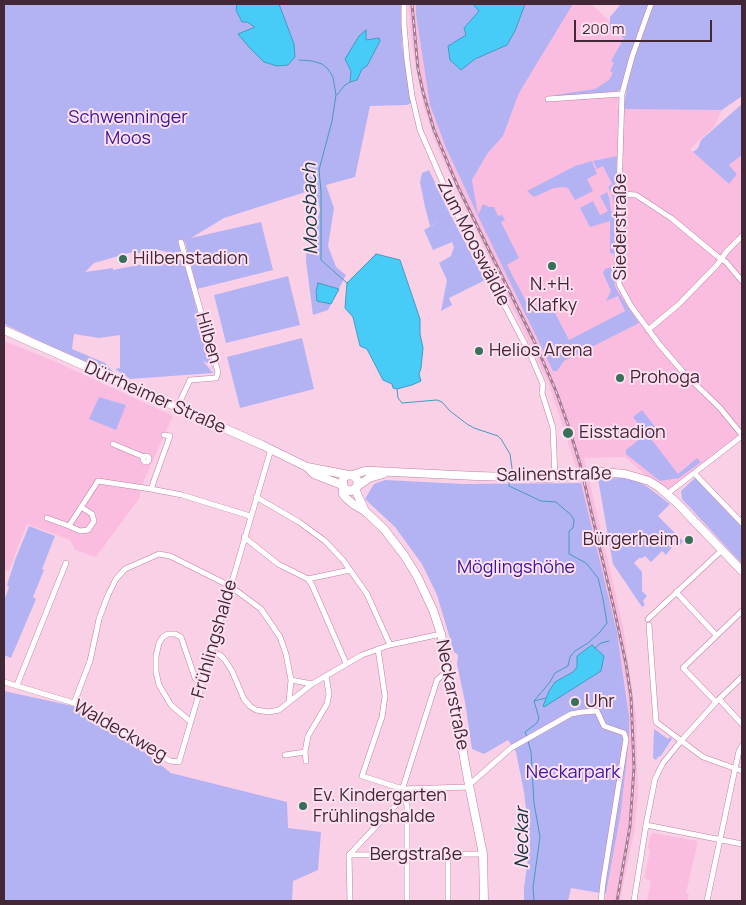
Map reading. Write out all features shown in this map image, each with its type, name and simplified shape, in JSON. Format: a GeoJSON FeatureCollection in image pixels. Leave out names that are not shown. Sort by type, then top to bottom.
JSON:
{"type":"FeatureCollection","features":[{"type":"Feature","properties":{"kind":"main road","name":"Dürrheimer Straße"},"geometry":{"type":"LineString","coordinates":[[4,330],[271,449],[307,467],[350,475]]}},
{"type":"Feature","properties":{"kind":"main road","name":"Dürrheimer Straße"},"geometry":{"type":"LineString","coordinates":[[307,467],[314,474],[343,486]]}},
{"type":"Feature","properties":{"kind":"main road","name":"Salinenstraße"},"geometry":{"type":"LineString","coordinates":[[350,475],[364,471],[555,478],[602,472],[631,475],[649,481],[667,494],[742,571]]}},
{"type":"Feature","properties":{"kind":"main road","name":"Salinenstraße"},"geometry":{"type":"LineString","coordinates":[[356,488],[369,478],[387,473]]}},
{"type":"Feature","properties":{"kind":"main road"},"geometry":{"type":"LineString","coordinates":[[350,475],[357,480],[356,488],[348,491],[343,486],[344,478],[350,475]]}},
{"type":"Feature","properties":{"kind":"main road","name":"Neckarstraße"},"geometry":{"type":"LineString","coordinates":[[343,486],[343,494],[346,498],[365,511],[384,529],[412,566],[428,597],[441,634],[483,854],[484,901]]}},
{"type":"Feature","properties":{"kind":"main road","name":"Neckarstraße"},"geometry":{"type":"LineString","coordinates":[[356,488],[359,502],[365,511]]}},
{"type":"Feature","properties":{"kind":"street","name":"Zum Mooswäldle"},"geometry":{"type":"LineString","coordinates":[[404,4],[407,60],[412,96],[420,130],[453,206],[530,354],[543,384],[542,393],[553,428],[555,478]]}},
{"type":"Feature","properties":{"kind":"street","name":"Siederstraße"},"geometry":{"type":"LineString","coordinates":[[652,4],[632,57],[622,94],[617,258],[618,284],[648,330],[672,360],[720,408],[742,435]]}},
{"type":"Feature","properties":{"kind":"street"},"geometry":{"type":"LineString","coordinates":[[548,99],[622,94]]}},
{"type":"Feature","properties":{"kind":"street"},"geometry":{"type":"LineString","coordinates":[[620,194],[636,195],[671,218],[726,262],[742,281]]}},
{"type":"Feature","properties":{"kind":"street"},"geometry":{"type":"LineString","coordinates":[[648,330],[678,305],[742,236]]}},
{"type":"Feature","properties":{"kind":"street","name":"Hilben"},"geometry":{"type":"LineString","coordinates":[[176,408],[190,380],[216,378],[218,372],[181,242]]}},
{"type":"Feature","properties":{"kind":"street"},"geometry":{"type":"LineString","coordinates":[[151,488],[170,436],[164,434]]}},
{"type":"Feature","properties":{"kind":"street"},"geometry":{"type":"LineString","coordinates":[[667,494],[742,435]]}},
{"type":"Feature","properties":{"kind":"street"},"geometry":{"type":"LineString","coordinates":[[113,444],[144,457]]}},
{"type":"Feature","properties":{"kind":"street","name":"Frühlingshalde"},"geometry":{"type":"LineString","coordinates":[[179,762],[271,449]]}},
{"type":"Feature","properties":{"kind":"street"},"geometry":{"type":"LineString","coordinates":[[694,473],[742,523]]}},
{"type":"Feature","properties":{"kind":"street"},"geometry":{"type":"LineString","coordinates":[[69,526],[98,481],[151,488],[182,495],[250,516]]}},
{"type":"Feature","properties":{"kind":"street"},"geometry":{"type":"LineString","coordinates":[[256,498],[299,522],[325,541],[350,570],[367,594],[390,645]]}},
{"type":"Feature","properties":{"kind":"street"},"geometry":{"type":"LineString","coordinates":[[47,518],[80,531],[88,530],[94,521],[92,514],[81,507]]}},
{"type":"Feature","properties":{"kind":"street"},"geometry":{"type":"LineString","coordinates":[[244,537],[278,564],[308,579],[312,584],[346,663]]}},
{"type":"Feature","properties":{"kind":"street"},"geometry":{"type":"LineString","coordinates":[[722,550],[676,592],[648,622],[656,722],[703,757],[742,771]]}},
{"type":"Feature","properties":{"kind":"street"},"geometry":{"type":"LineString","coordinates":[[74,703],[90,661],[99,620],[116,579],[125,569],[159,554],[178,560],[230,586],[261,609],[273,624],[286,654],[290,680],[289,702]]}},
{"type":"Feature","properties":{"kind":"street"},"geometry":{"type":"LineString","coordinates":[[17,685],[66,563]]}},
{"type":"Feature","properties":{"kind":"street"},"geometry":{"type":"LineString","coordinates":[[308,579],[350,570]]}},
{"type":"Feature","properties":{"kind":"street"},"geometry":{"type":"LineString","coordinates":[[676,592],[716,635]]}},
{"type":"Feature","properties":{"kind":"street"},"geometry":{"type":"LineString","coordinates":[[742,611],[683,668],[742,724]]}},
{"type":"Feature","properties":{"kind":"street"},"geometry":{"type":"LineString","coordinates":[[190,722],[171,705],[159,685],[156,672],[156,656],[162,637],[168,634],[175,634],[181,637],[195,678],[202,684]]}},
{"type":"Feature","properties":{"kind":"street"},"geometry":{"type":"LineString","coordinates":[[211,652],[220,655],[225,660],[244,699],[250,706],[256,710],[269,712],[278,710],[312,684],[346,663],[390,645],[441,634]]}},
{"type":"Feature","properties":{"kind":"street"},"geometry":{"type":"LineString","coordinates":[[378,649],[384,696],[382,717],[362,776],[402,791],[469,786],[497,759],[523,740],[567,716],[582,712],[597,711],[600,714],[603,725],[624,732],[626,739],[602,883],[601,901]]}},
{"type":"Feature","properties":{"kind":"street"},"geometry":{"type":"LineString","coordinates":[[350,901],[349,855],[398,803],[437,680],[448,670]]}},
{"type":"Feature","properties":{"kind":"street"},"geometry":{"type":"LineString","coordinates":[[306,761],[305,752],[308,736],[327,704],[329,694],[326,676]]}},
{"type":"Feature","properties":{"kind":"street"},"geometry":{"type":"LineString","coordinates":[[634,901],[653,784],[663,763],[718,700],[742,676]]}},
{"type":"Feature","properties":{"kind":"street"},"geometry":{"type":"LineString","coordinates":[[290,680],[312,684]]}},
{"type":"Feature","properties":{"kind":"street","name":"Waldeckweg"},"geometry":{"type":"LineString","coordinates":[[4,682],[74,703],[170,761],[179,762]]}},
{"type":"Feature","properties":{"kind":"street"},"geometry":{"type":"LineString","coordinates":[[709,901],[720,839],[739,751],[742,746]]}},
{"type":"Feature","properties":{"kind":"street"},"geometry":{"type":"LineString","coordinates":[[285,755],[305,752]]}},
{"type":"Feature","properties":{"kind":"street"},"geometry":{"type":"LineString","coordinates":[[402,791],[407,805],[407,901]]}},
{"type":"Feature","properties":{"kind":"street"},"geometry":{"type":"LineString","coordinates":[[646,825],[742,844]]}},
{"type":"Feature","properties":{"kind":"street","name":"Bergstraße"},"geometry":{"type":"LineString","coordinates":[[349,855],[448,856],[483,854]]}},
{"type":"Feature","properties":{"kind":"street"},"geometry":{"type":"LineString","coordinates":[[448,856],[448,901]]}},
{"type":"Feature","properties":{"kind":"shaded area"},"geometry":{"type":"Polygon","coordinates":[[[237,4],[279,4],[294,44],[295,57],[288,65],[277,66],[264,62],[238,34],[255,27],[247,22],[242,22],[236,10],[237,4]]]}},
{"type":"Feature","properties":{"kind":"shaded area"},"geometry":{"type":"Polygon","coordinates":[[[408,4],[416,4],[416,16],[430,105],[446,148],[477,214],[472,180],[487,154],[503,136],[519,93],[573,4],[591,4],[630,40],[617,109],[722,110],[714,127],[690,149],[729,184],[737,174],[729,165],[742,155],[742,436],[667,494],[625,457],[584,458],[623,626],[636,717],[638,795],[634,832],[620,901],[605,901],[621,812],[629,739],[627,697],[617,632],[581,483],[550,387],[438,149],[424,108],[412,45],[408,4]]]}},
{"type":"Feature","properties":{"kind":"shaded area"},"geometry":{"type":"Polygon","coordinates":[[[473,4],[525,4],[515,31],[507,45],[475,59],[461,70],[450,60],[448,46],[466,35],[464,28],[479,11],[473,4]]]}},
{"type":"Feature","properties":{"kind":"shaded area"},"geometry":{"type":"Polygon","coordinates":[[[366,30],[366,40],[379,38],[380,41],[367,66],[362,69],[357,80],[350,82],[351,71],[345,59],[359,36],[366,30]]]}},
{"type":"Feature","properties":{"kind":"shaded area"},"geometry":{"type":"Polygon","coordinates":[[[376,254],[400,260],[420,319],[420,334],[423,348],[419,374],[421,381],[397,389],[393,388],[392,384],[383,380],[367,349],[360,346],[353,317],[345,308],[347,283],[376,254]]]}},
{"type":"Feature","properties":{"kind":"shaded area"},"geometry":{"type":"Polygon","coordinates":[[[318,283],[339,289],[331,304],[317,301],[318,283]]]}},
{"type":"Feature","properties":{"kind":"shaded area"},"geometry":{"type":"Polygon","coordinates":[[[4,341],[52,360],[173,416],[141,487],[140,497],[96,557],[75,550],[70,540],[27,524],[9,571],[4,569],[4,341]]]}},
{"type":"Feature","properties":{"kind":"shaded area"},"geometry":{"type":"Polygon","coordinates":[[[592,645],[604,656],[601,671],[544,707],[549,691],[555,682],[573,672],[577,667],[577,656],[592,645]]]}},
{"type":"Feature","properties":{"kind":"shaded area"},"geometry":{"type":"Polygon","coordinates":[[[653,833],[698,841],[686,893],[689,894],[687,901],[647,901],[651,881],[644,878],[650,851],[648,847],[650,836],[653,833]]]}},
{"type":"Feature","properties":{"kind":"green space","name":"Schwenninger Moos"},"geometry":{"type":"Polygon","coordinates":[[[4,4],[402,4],[402,44],[412,103],[407,105],[370,106],[355,177],[326,185],[334,208],[328,246],[336,267],[346,275],[328,310],[313,315],[306,261],[306,250],[310,248],[320,210],[315,189],[224,218],[191,238],[261,222],[273,270],[197,289],[185,242],[179,246],[181,251],[174,254],[159,250],[134,254],[133,252],[94,263],[85,272],[113,268],[113,270],[164,260],[164,256],[184,261],[199,318],[195,322],[200,321],[214,373],[211,365],[203,361],[213,373],[130,379],[115,369],[120,368],[120,335],[99,338],[74,334],[72,349],[105,363],[113,372],[111,376],[4,324],[4,4]]]}},
{"type":"Feature","properties":{"kind":"green space"},"geometry":{"type":"Polygon","coordinates":[[[416,4],[573,4],[519,93],[503,136],[487,154],[472,180],[478,215],[483,204],[494,207],[498,216],[502,215],[505,220],[501,222],[519,258],[507,265],[530,309],[547,301],[569,340],[625,311],[618,296],[606,301],[611,291],[603,273],[605,269],[612,267],[615,286],[639,323],[564,361],[557,371],[553,371],[478,216],[446,148],[430,105],[416,15],[416,4]]]}},
{"type":"Feature","properties":{"kind":"green space"},"geometry":{"type":"Polygon","coordinates":[[[621,4],[649,4],[621,89],[559,97],[555,95],[595,89],[609,80],[613,73],[610,71],[614,63],[611,61],[624,38],[607,28],[610,24],[610,17],[621,4]]]}},
{"type":"Feature","properties":{"kind":"green space"},"geometry":{"type":"Polygon","coordinates":[[[653,4],[742,4],[742,96],[722,110],[625,109],[629,73],[653,4]]]}},
{"type":"Feature","properties":{"kind":"green space"},"geometry":{"type":"Polygon","coordinates":[[[742,104],[742,155],[729,165],[737,174],[729,184],[693,152],[698,148],[701,140],[742,104]]]}},
{"type":"Feature","properties":{"kind":"green space"},"geometry":{"type":"Polygon","coordinates":[[[617,156],[615,210],[612,194],[608,187],[612,184],[603,166],[597,169],[593,161],[617,156]]]}},
{"type":"Feature","properties":{"kind":"green space"},"geometry":{"type":"Polygon","coordinates":[[[592,161],[597,174],[587,179],[593,191],[575,200],[568,188],[563,187],[554,188],[534,197],[527,191],[575,166],[592,161]]]}},
{"type":"Feature","properties":{"kind":"green space"},"geometry":{"type":"Polygon","coordinates":[[[429,170],[485,280],[449,298],[452,305],[441,311],[447,280],[439,263],[451,256],[454,247],[452,242],[433,250],[424,230],[441,220],[430,226],[420,182],[422,173],[429,170]]]}},
{"type":"Feature","properties":{"kind":"green space"},"geometry":{"type":"Polygon","coordinates":[[[607,192],[611,211],[615,215],[614,254],[610,253],[610,221],[590,227],[580,208],[593,201],[600,215],[608,211],[600,196],[607,192]]]}},
{"type":"Feature","properties":{"kind":"green space"},"geometry":{"type":"Polygon","coordinates":[[[288,276],[300,325],[226,343],[214,295],[288,276]]]}},
{"type":"Feature","properties":{"kind":"green space"},"geometry":{"type":"Polygon","coordinates":[[[302,338],[314,389],[240,408],[227,357],[302,338]]]}},
{"type":"Feature","properties":{"kind":"green space"},"geometry":{"type":"Polygon","coordinates":[[[99,397],[126,405],[116,430],[89,419],[99,397]]]}},
{"type":"Feature","properties":{"kind":"green space"},"geometry":{"type":"Polygon","coordinates":[[[642,410],[660,433],[652,440],[678,474],[697,458],[701,462],[679,478],[660,481],[626,454],[626,450],[646,434],[633,417],[642,410]]]}},
{"type":"Feature","properties":{"kind":"green space"},"geometry":{"type":"Polygon","coordinates":[[[621,478],[645,485],[670,504],[658,516],[683,541],[680,545],[676,542],[666,555],[662,551],[651,562],[645,556],[639,558],[634,563],[642,572],[642,591],[647,596],[643,601],[645,605],[642,607],[613,564],[598,479],[621,478]]]}},
{"type":"Feature","properties":{"kind":"green space"},"geometry":{"type":"Polygon","coordinates":[[[695,478],[742,527],[742,564],[682,499],[681,491],[695,478]]]}},
{"type":"Feature","properties":{"kind":"green space","name":"Möglingshöhe"},"geometry":{"type":"Polygon","coordinates":[[[385,480],[464,484],[581,483],[617,632],[629,717],[629,739],[621,812],[606,894],[571,888],[568,901],[524,901],[530,843],[524,792],[516,752],[508,740],[484,754],[472,749],[457,664],[458,655],[454,652],[437,595],[422,564],[395,527],[365,499],[374,484],[385,480]]]}},
{"type":"Feature","properties":{"kind":"green space"},"geometry":{"type":"Polygon","coordinates":[[[29,526],[55,536],[33,597],[36,599],[11,658],[4,655],[4,601],[15,560],[29,526]]]}},
{"type":"Feature","properties":{"kind":"green space"},"geometry":{"type":"Polygon","coordinates":[[[4,691],[73,706],[138,747],[171,773],[287,802],[288,828],[321,832],[318,870],[293,881],[292,901],[4,901],[4,691]]]}},
{"type":"Feature","properties":{"kind":"green space"},"geometry":{"type":"Polygon","coordinates":[[[654,729],[668,739],[670,737],[672,739],[656,760],[653,758],[654,729]]]}},
{"type":"Feature","properties":{"kind":"waterway","name":"Moosbach"},"geometry":{"type":"LineString","coordinates":[[299,60],[322,64],[333,77],[336,95],[332,121],[319,170],[321,192],[321,260],[347,283]]}},
{"type":"Feature","properties":{"kind":"waterway"},"geometry":{"type":"LineString","coordinates":[[337,95],[350,82]]}},
{"type":"Feature","properties":{"kind":"waterway","name":"Moosbach"},"geometry":{"type":"LineString","coordinates":[[397,389],[398,398],[402,403],[437,400],[442,402],[467,424],[498,436],[510,454],[511,475]]}},
{"type":"Feature","properties":{"kind":"waterway","name":"Moosbach"},"geometry":{"type":"LineString","coordinates":[[509,481],[509,486],[541,501],[556,502],[571,515],[574,520],[573,528],[569,531],[569,554],[586,563],[598,578],[607,623],[588,643],[575,651],[570,657],[568,666],[555,673],[534,701]]}},
{"type":"Feature","properties":{"kind":"waterway","name":"Neckar"},"geometry":{"type":"LineString","coordinates":[[595,648],[601,643],[609,641]]}},
{"type":"Feature","properties":{"kind":"waterway","name":"Neckar"},"geometry":{"type":"LineString","coordinates":[[527,737],[525,732],[537,723],[539,718],[534,701],[546,698]]}},
{"type":"Feature","properties":{"kind":"waterway","name":"Neckar"},"geometry":{"type":"LineString","coordinates":[[528,741],[531,752],[534,803],[540,837],[533,887],[534,901]]}},
{"type":"Feature","properties":{"kind":"railway"},"geometry":{"type":"LineString","coordinates":[[412,4],[418,69],[434,130],[458,187],[534,341],[556,391],[580,464],[615,613],[631,697],[634,767],[630,826],[617,901]]}},
{"type":"Feature","properties":{"kind":"place","name":"Hilbenstadion"},"geometry":{"type":"Point","coordinates":[123,259]}},
{"type":"Feature","properties":{"kind":"place","name":"N.+H. Klafky"},"geometry":{"type":"Point","coordinates":[552,266]}},
{"type":"Feature","properties":{"kind":"place","name":"Helios Arena"},"geometry":{"type":"Point","coordinates":[479,351]}},
{"type":"Feature","properties":{"kind":"place","name":"Prohoga"},"geometry":{"type":"Point","coordinates":[620,378]}},
{"type":"Feature","properties":{"kind":"place","name":"Eisstadion"},"geometry":{"type":"Point","coordinates":[568,433]}},
{"type":"Feature","properties":{"kind":"place","name":"Bürgerheim"},"geometry":{"type":"Point","coordinates":[689,540]}},
{"type":"Feature","properties":{"kind":"place","name":"Uhr"},"geometry":{"type":"Point","coordinates":[575,702]}},
{"type":"Feature","properties":{"kind":"place","name":"Ev. Kindergarten Frühlingshalde"},"geometry":{"type":"Point","coordinates":[303,806]}},
{"type":"Feature","properties":{"kind":"park label","name":"Neckarpark"},"geometry":{"type":"Point","coordinates":[573,773]}}]}
